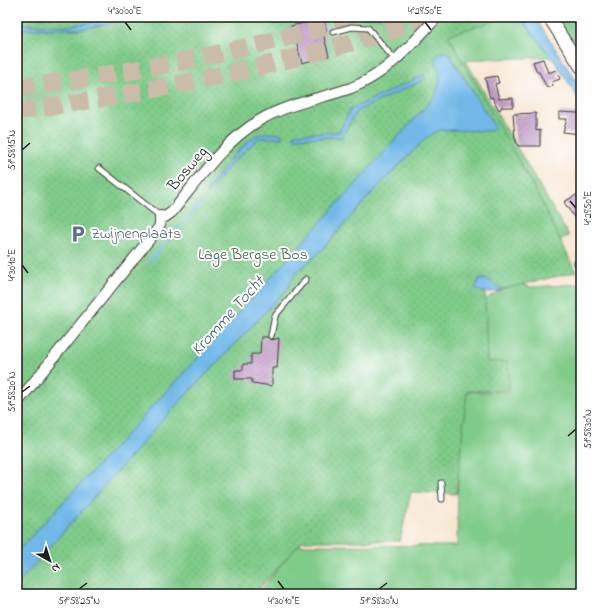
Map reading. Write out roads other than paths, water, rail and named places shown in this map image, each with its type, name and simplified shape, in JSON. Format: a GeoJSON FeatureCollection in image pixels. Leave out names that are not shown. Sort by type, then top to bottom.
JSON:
{"type":"FeatureCollection","features":[{"type":"Feature","properties":{"kind":"street","name":"Bosweg"},"geometry":{"type":"LineString","coordinates":[[160,216],[164,217],[172,212],[216,158],[240,135],[259,121],[292,105],[352,87],[369,79],[395,60],[418,39],[436,17]]}},
{"type":"Feature","properties":{"kind":"street"},"geometry":{"type":"LineString","coordinates":[[549,17],[581,67]]}},
{"type":"Feature","properties":{"kind":"street"},"geometry":{"type":"LineString","coordinates":[[17,404],[157,230],[160,225],[160,216]]}},
{"type":"Feature","properties":{"kind":"lane"},"geometry":{"type":"LineString","coordinates":[[333,32],[352,27],[368,28],[395,60]]}},
{"type":"Feature","properties":{"kind":"lane"},"geometry":{"type":"LineString","coordinates":[[99,168],[160,216]]}},
{"type":"Feature","properties":{"kind":"lane"},"geometry":{"type":"LineString","coordinates":[[577,263],[581,269]]}},
{"type":"Feature","properties":{"kind":"lane"},"geometry":{"type":"LineString","coordinates":[[271,336],[275,316],[306,279]]}},
{"type":"Feature","properties":{"kind":"lane"},"geometry":{"type":"LineString","coordinates":[[441,483],[442,499]]}},
{"type":"Feature","properties":{"kind":"water"},"geometry":{"type":"Polygon","coordinates":[[[124,17],[140,17],[81,29],[17,29],[17,24],[67,26],[124,17]]]}},
{"type":"Feature","properties":{"kind":"water"},"geometry":{"type":"Polygon","coordinates":[[[519,17],[535,17],[581,89],[581,103],[558,66],[519,17]]]}},
{"type":"Feature","properties":{"kind":"water"},"geometry":{"type":"Polygon","coordinates":[[[441,52],[448,52],[450,55],[495,127],[492,131],[439,130],[426,138],[373,192],[316,256],[296,272],[288,288],[169,413],[17,584],[17,552],[204,351],[436,95],[440,77],[435,60],[441,52]]]}},
{"type":"Feature","properties":{"kind":"water"},"geometry":{"type":"Polygon","coordinates":[[[424,75],[426,79],[357,111],[342,137],[294,138],[295,134],[339,132],[350,110],[424,75]]]}},
{"type":"Feature","properties":{"kind":"water"},"geometry":{"type":"Polygon","coordinates":[[[262,133],[282,134],[282,138],[259,138],[231,164],[208,193],[207,191],[224,168],[254,137],[262,133]]]}},
{"type":"Feature","properties":{"kind":"water"},"geometry":{"type":"Polygon","coordinates":[[[488,279],[502,290],[495,292],[481,292],[475,288],[478,281],[488,279]]]}},
{"type":"Feature","properties":{"kind":"waterway"},"geometry":{"type":"LineString","coordinates":[[149,262],[202,202]]}},
{"type":"Feature","properties":{"kind":"tunnel"},"geometry":{"type":"LineString","coordinates":[[17,88],[190,60],[275,40],[359,17]]}},
{"type":"Feature","properties":{"kind":"tunnel"},"geometry":{"type":"LineString","coordinates":[[17,111],[122,95],[227,74],[330,48],[432,17]]}},
{"type":"Feature","properties":{"kind":"place","name":"Zwijnenplaats"},"geometry":{"type":"Point","coordinates":[78,234]}},
{"type":"Feature","properties":{"kind":"park label","name":"Lage Bergse Bos"},"geometry":{"type":"Point","coordinates":[253,255]}},
{"type":"Feature","properties":{"kind":"water label","name":"Kromme Tocht"},"geometry":{"type":"Point","coordinates":[228,316]}}]}
